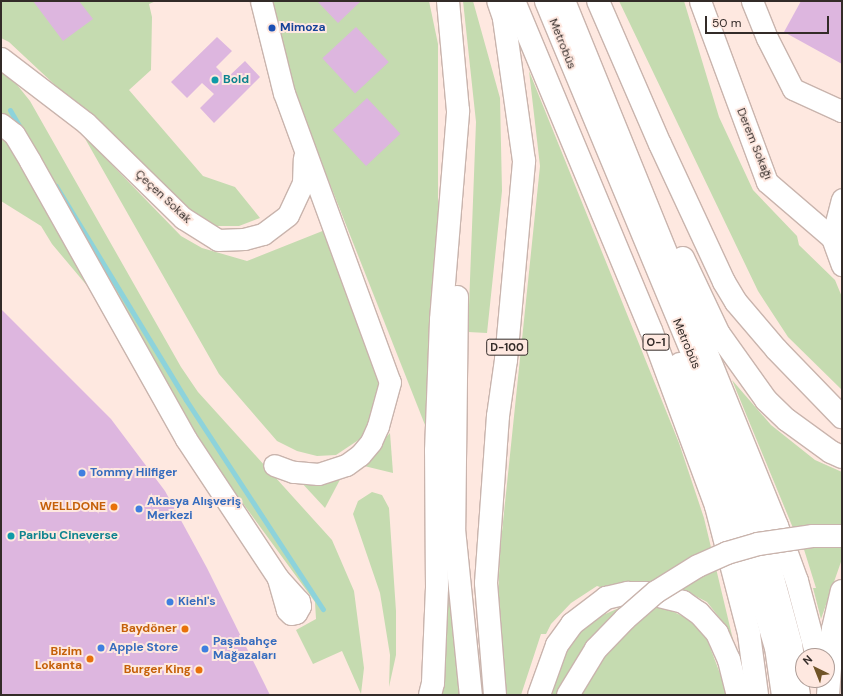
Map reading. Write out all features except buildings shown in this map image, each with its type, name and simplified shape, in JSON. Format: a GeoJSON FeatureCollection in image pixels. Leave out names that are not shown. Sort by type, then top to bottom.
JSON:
{"type":"FeatureCollection","features":[{"type":"Feature","properties":{"kind":"highway"},"geometry":{"type":"LineString","coordinates":[[448,1],[458,111],[454,529],[471,695]]}},
{"type":"Feature","properties":{"kind":"highway","name":"D-100"},"geometry":{"type":"LineString","coordinates":[[495,695],[486,583],[498,416],[506,360],[524,160],[504,18],[498,1]]}},
{"type":"Feature","properties":{"kind":"highway","name":"O-1"},"geometry":{"type":"LineString","coordinates":[[514,1],[651,330],[716,506],[749,634],[757,695]]}},
{"type":"Feature","properties":{"kind":"highway"},"geometry":{"type":"LineString","coordinates":[[564,1],[777,526],[797,581],[815,648]]}},
{"type":"Feature","properties":{"kind":"highway"},"geometry":{"type":"LineString","coordinates":[[598,1],[660,144],[724,282],[736,302],[776,349],[842,417]]}},
{"type":"Feature","properties":{"kind":"highway"},"geometry":{"type":"LineString","coordinates":[[430,695],[437,588],[436,451],[441,320],[458,111]]}},
{"type":"Feature","properties":{"kind":"highway"},"geometry":{"type":"LineString","coordinates":[[608,112],[655,188],[690,275],[719,334],[766,400],[787,420],[830,452],[842,457]]}},
{"type":"Feature","properties":{"kind":"highway"},"geometry":{"type":"LineString","coordinates":[[568,695],[596,649],[625,619],[656,592],[698,566],[727,553],[758,544],[813,536],[842,536]]}},
{"type":"Feature","properties":{"kind":"highway"},"geometry":{"type":"LineString","coordinates":[[827,695],[832,629],[842,591]]}},
{"type":"Feature","properties":{"kind":"highway"},"geometry":{"type":"LineString","coordinates":[[539,695],[557,645],[572,624],[606,598],[628,593],[646,592],[683,602],[699,613],[717,633],[729,660],[738,695]]}},
{"type":"Feature","properties":{"kind":"street"},"geometry":{"type":"LineString","coordinates":[[261,1],[284,93],[390,382],[378,426],[371,442],[360,455],[346,465],[318,474],[293,472],[274,465]]}},
{"type":"Feature","properties":{"kind":"street","name":"Metrobüs"},"geometry":{"type":"LineString","coordinates":[[532,1],[726,482],[775,647],[793,694]]}},
{"type":"Feature","properties":{"kind":"street","name":"Metrobüs"},"geometry":{"type":"LineString","coordinates":[[545,1],[733,459],[772,574],[790,644],[793,694]]}},
{"type":"Feature","properties":{"kind":"street","name":"Derem Sokağı"},"geometry":{"type":"LineString","coordinates":[[700,1],[767,182],[832,238],[842,265]]}},
{"type":"Feature","properties":{"kind":"street"},"geometry":{"type":"LineString","coordinates":[[752,1],[767,38],[793,89],[841,111],[842,109]]}},
{"type":"Feature","properties":{"kind":"street","name":"Çeçen Sokak"},"geometry":{"type":"LineString","coordinates":[[3,59],[86,123],[183,218],[206,234],[218,240],[244,239],[256,236],[277,225],[292,207],[302,183],[304,151]]}},
{"type":"Feature","properties":{"kind":"street"},"geometry":{"type":"LineString","coordinates":[[1,124],[14,134],[30,161],[186,439],[278,578]]}},
{"type":"Feature","properties":{"kind":"street"},"geometry":{"type":"LineString","coordinates":[[832,238],[842,199]]}},
{"type":"Feature","properties":{"kind":"street"},"geometry":{"type":"LineString","coordinates":[[292,207],[319,203],[326,210]]}},
{"type":"Feature","properties":{"kind":"green space"},"geometry":{"type":"Polygon","coordinates":[[[1,1],[156,1],[149,4],[152,17],[151,70],[129,90],[203,176],[235,187],[260,218],[239,226],[213,226],[193,214],[9,42],[1,38],[1,1]]]}},
{"type":"Feature","properties":{"kind":"green space"},"geometry":{"type":"Polygon","coordinates":[[[272,1],[429,1],[438,44],[438,221],[425,425],[292,88],[272,1]]]}},
{"type":"Feature","properties":{"kind":"green space"},"geometry":{"type":"Polygon","coordinates":[[[463,1],[473,1],[500,98],[502,191],[487,333],[468,332],[476,122],[463,1]]]}},
{"type":"Feature","properties":{"kind":"green space"},"geometry":{"type":"Polygon","coordinates":[[[619,1],[684,1],[719,117],[753,190],[797,236],[799,245],[835,280],[842,297],[842,390],[788,337],[758,291],[619,1]]]}},
{"type":"Feature","properties":{"kind":"green space"},"geometry":{"type":"Polygon","coordinates":[[[1,69],[6,71],[30,101],[181,367],[198,392],[332,540],[354,591],[364,668],[361,694],[342,651],[313,664],[296,630],[316,619],[315,602],[193,435],[1,115],[1,69]]]}},
{"type":"Feature","properties":{"kind":"green space"},"geometry":{"type":"Polygon","coordinates":[[[529,71],[679,443],[704,518],[735,648],[722,621],[707,602],[682,589],[647,582],[603,588],[597,586],[571,603],[551,624],[546,634],[541,634],[521,695],[505,695],[497,625],[500,551],[540,166],[529,71]]]}},
{"type":"Feature","properties":{"kind":"green space"},"geometry":{"type":"Polygon","coordinates":[[[83,135],[181,236],[202,248],[247,261],[325,230],[384,378],[370,426],[360,439],[336,455],[317,456],[297,451],[277,441],[219,374],[83,135]]]}},
{"type":"Feature","properties":{"kind":"green space"},"geometry":{"type":"Polygon","coordinates":[[[1,136],[13,146],[110,313],[52,244],[41,226],[1,201],[1,136]]]}},
{"type":"Feature","properties":{"kind":"green space"},"geometry":{"type":"Polygon","coordinates":[[[732,380],[771,425],[815,460],[842,472],[842,559],[821,619],[813,588],[816,588],[797,527],[793,528],[732,380]]]}},
{"type":"Feature","properties":{"kind":"green space"},"geometry":{"type":"Polygon","coordinates":[[[390,433],[393,473],[360,465],[390,433]]]}},
{"type":"Feature","properties":{"kind":"green space"},"geometry":{"type":"Polygon","coordinates":[[[343,474],[325,508],[300,481],[343,474]]]}},
{"type":"Feature","properties":{"kind":"green space"},"geometry":{"type":"Polygon","coordinates":[[[372,492],[382,495],[389,508],[396,611],[396,655],[389,687],[390,655],[380,593],[353,514],[358,501],[372,492]]]}},
{"type":"Feature","properties":{"kind":"green space"},"geometry":{"type":"Polygon","coordinates":[[[447,570],[478,695],[435,695],[447,570]]]}},
{"type":"Feature","properties":{"kind":"green space"},"geometry":{"type":"Polygon","coordinates":[[[628,604],[668,609],[694,622],[707,639],[728,695],[552,695],[566,650],[577,635],[594,619],[628,604]]]}},
{"type":"Feature","properties":{"kind":"waterway"},"geometry":{"type":"LineString","coordinates":[[10,110],[21,129]]}},
{"type":"Feature","properties":{"kind":"waterway"},"geometry":{"type":"LineString","coordinates":[[56,186],[186,400],[323,609]]}},
{"type":"Feature","properties":{"kind":"place","name":"Mimoza"},"geometry":{"type":"Point","coordinates":[272,28]}},
{"type":"Feature","properties":{"kind":"place","name":"Bold"},"geometry":{"type":"Point","coordinates":[215,80]}},
{"type":"Feature","properties":{"kind":"place","name":"Tommy Hilfiger"},"geometry":{"type":"Point","coordinates":[82,473]}},
{"type":"Feature","properties":{"kind":"place","name":"WELLDONE"},"geometry":{"type":"Point","coordinates":[114,507]}},
{"type":"Feature","properties":{"kind":"place","name":"Akasya Alışveriş Merkezi"},"geometry":{"type":"Point","coordinates":[139,509]}},
{"type":"Feature","properties":{"kind":"place","name":"Paribu Cineverse"},"geometry":{"type":"Point","coordinates":[11,536]}},
{"type":"Feature","properties":{"kind":"place","name":"Kiehl's"},"geometry":{"type":"Point","coordinates":[170,602]}},
{"type":"Feature","properties":{"kind":"place","name":"Baydöner"},"geometry":{"type":"Point","coordinates":[185,629]}},
{"type":"Feature","properties":{"kind":"place","name":"Apple Store"},"geometry":{"type":"Point","coordinates":[101,648]}},
{"type":"Feature","properties":{"kind":"place","name":"Paşabahçe Mağazaları"},"geometry":{"type":"Point","coordinates":[205,649]}},
{"type":"Feature","properties":{"kind":"place","name":"Bizim Lokanta"},"geometry":{"type":"Point","coordinates":[90,659]}},
{"type":"Feature","properties":{"kind":"place","name":"Burger King"},"geometry":{"type":"Point","coordinates":[199,670]}}]}
